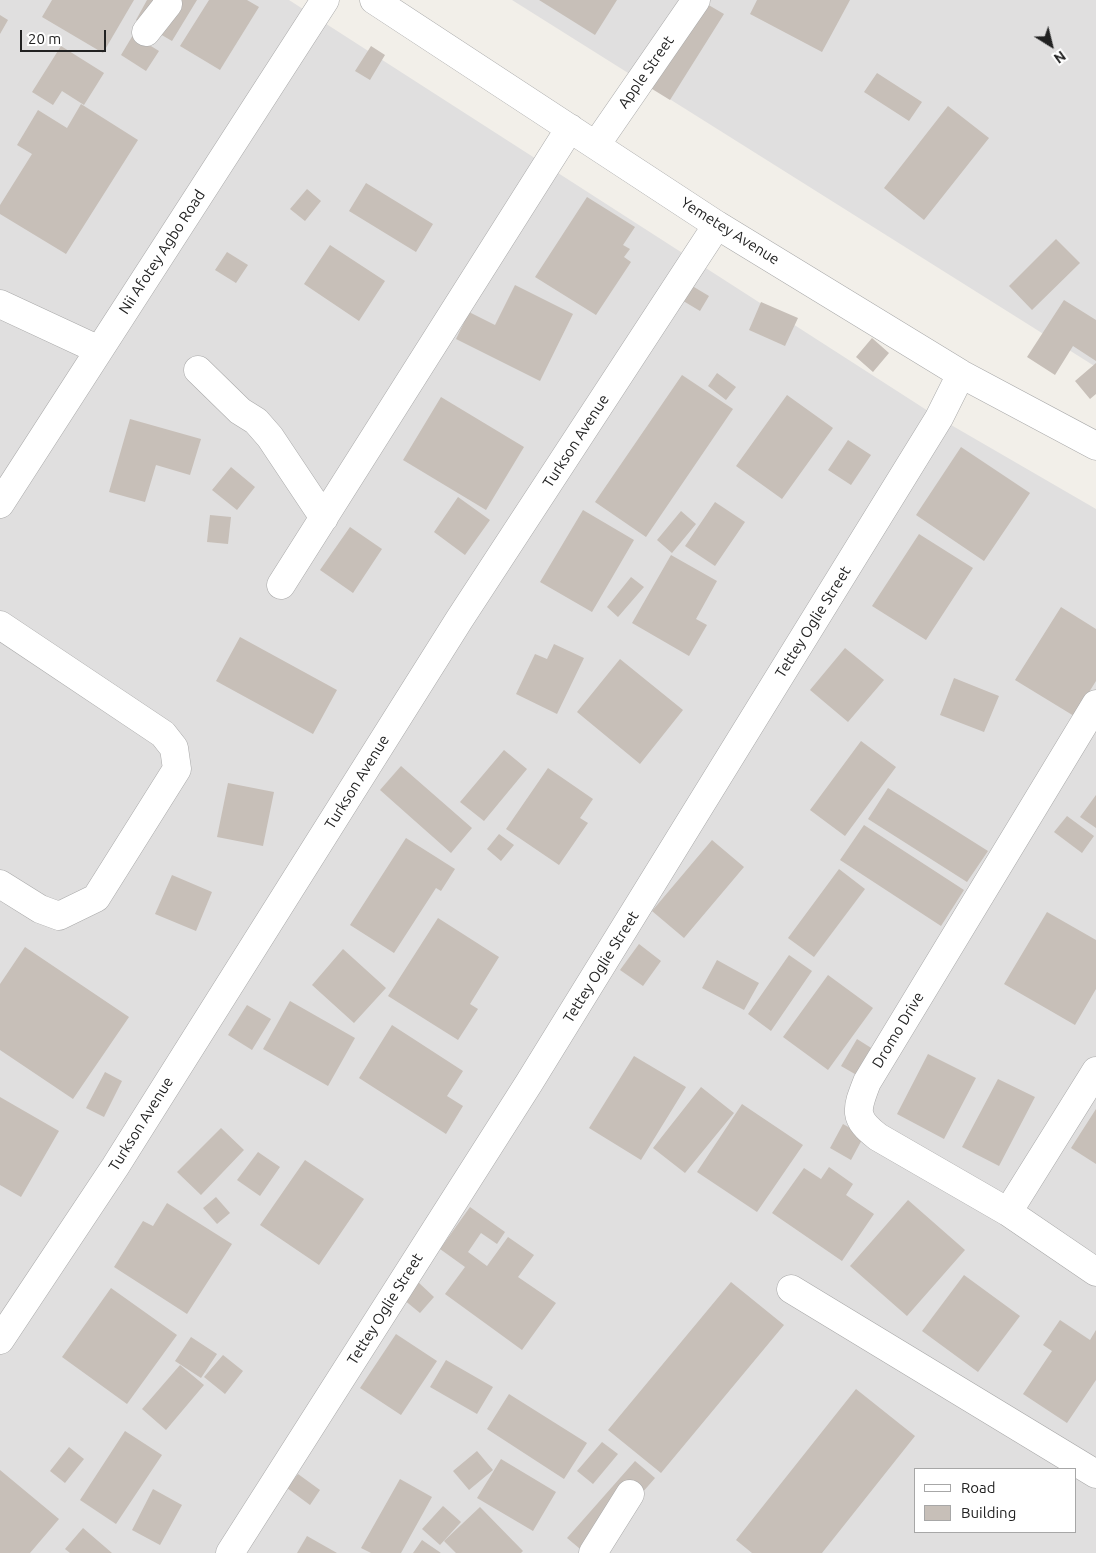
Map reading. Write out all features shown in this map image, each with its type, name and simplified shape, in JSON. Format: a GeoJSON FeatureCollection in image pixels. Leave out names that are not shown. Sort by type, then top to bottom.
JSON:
{"type":"FeatureCollection","features":[{"type":"Feature","properties":{"kind":"street"},"geometry":{"type":"LineString","coordinates":[[146,32],[168,4],[167,0]]}},
{"type":"Feature","properties":{"kind":"street","name":"Nii Afotey Agbo Road"},"geometry":{"type":"LineString","coordinates":[[0,504],[325,0]]}},
{"type":"Feature","properties":{"kind":"street","name":"Yemetey Avenue"},"geometry":{"type":"LineString","coordinates":[[374,0],[718,225],[961,374],[1096,446]]}},
{"type":"Feature","properties":{"kind":"street","name":"Apple Street"},"geometry":{"type":"LineString","coordinates":[[596,145],[696,0]]}},
{"type":"Feature","properties":{"kind":"street"},"geometry":{"type":"LineString","coordinates":[[281,585],[570,128]]}},
{"type":"Feature","properties":{"kind":"street","name":"Turkson Avenue"},"geometry":{"type":"LineString","coordinates":[[0,1340],[115,1167],[459,620],[718,225]]}},
{"type":"Feature","properties":{"kind":"street"},"geometry":{"type":"LineString","coordinates":[[0,304],[99,350]]}},
{"type":"Feature","properties":{"kind":"street"},"geometry":{"type":"LineString","coordinates":[[198,370],[240,411],[256,421],[270,436],[324,518]]}},
{"type":"Feature","properties":{"kind":"street","name":"Tettey Oglie Street"},"geometry":{"type":"LineString","coordinates":[[230,1553],[529,1083],[939,418],[961,374]]}},
{"type":"Feature","properties":{"kind":"street"},"geometry":{"type":"LineString","coordinates":[[0,625],[163,734],[174,748],[178,769],[96,898],[59,916],[40,909],[0,884]]}},
{"type":"Feature","properties":{"kind":"street","name":"Dromo Drive"},"geometry":{"type":"LineString","coordinates":[[1096,704],[866,1082],[860,1100],[858,1115],[866,1128],[878,1137],[1008,1212],[1096,1272]]}},
{"type":"Feature","properties":{"kind":"street"},"geometry":{"type":"LineString","coordinates":[[1008,1212],[1096,1071]]}},
{"type":"Feature","properties":{"kind":"street"},"geometry":{"type":"LineString","coordinates":[[791,1289],[1096,1474]]}},
{"type":"Feature","properties":{"kind":"street"},"geometry":{"type":"LineString","coordinates":[[593,1553],[630,1494]]}},
{"type":"Feature","properties":{"kind":"shaded area"},"geometry":{"type":"Polygon","coordinates":[[[0,0],[289,0],[939,418],[1096,509],[1096,1553],[0,1553],[0,0]]]}},
{"type":"Feature","properties":{"kind":"shaded area"},"geometry":{"type":"Polygon","coordinates":[[[512,0],[1096,0],[1096,367],[512,0]]]}},
{"type":"Feature","properties":{"kind":"building"},"geometry":{"type":"Polygon","coordinates":[[[52,0],[134,0],[103,53],[42,17],[52,0]]]}},
{"type":"Feature","properties":{"kind":"building"},"geometry":{"type":"Polygon","coordinates":[[[147,0],[197,0],[172,41],[136,20],[147,0]]]}},
{"type":"Feature","properties":{"kind":"building"},"geometry":{"type":"Polygon","coordinates":[[[209,0],[247,0],[259,7],[220,70],[180,46],[209,0]]]}},
{"type":"Feature","properties":{"kind":"building"},"geometry":{"type":"Polygon","coordinates":[[[539,0],[617,0],[595,35],[539,0]]]}},
{"type":"Feature","properties":{"kind":"building"},"geometry":{"type":"Polygon","coordinates":[[[700,0],[724,14],[670,100],[644,84],[700,0]]]}},
{"type":"Feature","properties":{"kind":"building"},"geometry":{"type":"Polygon","coordinates":[[[757,0],[850,0],[822,52],[750,14],[757,0]]]}},
{"type":"Feature","properties":{"kind":"building"},"geometry":{"type":"Polygon","coordinates":[[[0,15],[8,20],[0,34],[0,15]]]}},
{"type":"Feature","properties":{"kind":"building"},"geometry":{"type":"Polygon","coordinates":[[[133,35],[159,51],[146,71],[121,55],[133,35]]]}},
{"type":"Feature","properties":{"kind":"building"},"geometry":{"type":"Polygon","coordinates":[[[61,46],[104,73],[84,105],[62,91],[53,105],[32,92],[61,46]]]}},
{"type":"Feature","properties":{"kind":"building"},"geometry":{"type":"Polygon","coordinates":[[[371,46],[385,55],[370,80],[355,71],[371,46]]]}},
{"type":"Feature","properties":{"kind":"building"},"geometry":{"type":"Polygon","coordinates":[[[877,73],[922,102],[909,121],[864,92],[877,73]]]}},
{"type":"Feature","properties":{"kind":"building"},"geometry":{"type":"Polygon","coordinates":[[[81,104],[138,140],[66,254],[0,214],[0,205],[32,154],[17,145],[38,110],[67,128],[81,104]]]}},
{"type":"Feature","properties":{"kind":"building"},"geometry":{"type":"Polygon","coordinates":[[[948,106],[989,138],[924,220],[884,188],[948,106]]]}},
{"type":"Feature","properties":{"kind":"building"},"geometry":{"type":"Polygon","coordinates":[[[366,183],[433,224],[416,252],[349,211],[366,183]]]}},
{"type":"Feature","properties":{"kind":"building"},"geometry":{"type":"Polygon","coordinates":[[[307,189],[321,201],[305,221],[290,209],[307,189]]]}},
{"type":"Feature","properties":{"kind":"building"},"geometry":{"type":"Polygon","coordinates":[[[587,197],[635,227],[623,245],[630,249],[624,257],[631,262],[596,315],[535,277],[587,197]]]}},
{"type":"Feature","properties":{"kind":"building"},"geometry":{"type":"Polygon","coordinates":[[[1056,239],[1080,263],[1032,310],[1009,286],[1056,239]]]}},
{"type":"Feature","properties":{"kind":"building"},"geometry":{"type":"Polygon","coordinates":[[[330,245],[385,281],[359,321],[304,284],[330,245]]]}},
{"type":"Feature","properties":{"kind":"building"},"geometry":{"type":"Polygon","coordinates":[[[227,252],[248,265],[236,283],[215,270],[227,252]]]}},
{"type":"Feature","properties":{"kind":"building"},"geometry":{"type":"Polygon","coordinates":[[[689,284],[709,296],[700,311],[680,299],[689,284]]]}},
{"type":"Feature","properties":{"kind":"building"},"geometry":{"type":"Polygon","coordinates":[[[515,285],[573,314],[540,381],[456,339],[469,312],[495,325],[515,285]]]}},
{"type":"Feature","properties":{"kind":"building"},"geometry":{"type":"Polygon","coordinates":[[[1064,300],[1096,320],[1096,361],[1073,346],[1055,375],[1027,357],[1064,300]]]}},
{"type":"Feature","properties":{"kind":"building"},"geometry":{"type":"Polygon","coordinates":[[[761,302],[798,318],[785,346],[749,330],[761,302]]]}},
{"type":"Feature","properties":{"kind":"building"},"geometry":{"type":"Polygon","coordinates":[[[872,338],[889,353],[873,372],[856,357],[872,338]]]}},
{"type":"Feature","properties":{"kind":"building"},"geometry":{"type":"Polygon","coordinates":[[[1096,363],[1096,394],[1090,399],[1075,381],[1096,363]]]}},
{"type":"Feature","properties":{"kind":"building"},"geometry":{"type":"Polygon","coordinates":[[[717,373],[736,387],[726,400],[708,386],[717,373]]]}},
{"type":"Feature","properties":{"kind":"building"},"geometry":{"type":"Polygon","coordinates":[[[682,375],[733,409],[646,537],[595,502],[682,375]]]}},
{"type":"Feature","properties":{"kind":"building"},"geometry":{"type":"Polygon","coordinates":[[[787,395],[833,428],[782,499],[736,466],[787,395]]]}},
{"type":"Feature","properties":{"kind":"building"},"geometry":{"type":"Polygon","coordinates":[[[441,397],[524,447],[486,510],[403,460],[441,397]]]}},
{"type":"Feature","properties":{"kind":"building"},"geometry":{"type":"Polygon","coordinates":[[[130,419],[201,439],[190,475],[156,465],[145,502],[109,492],[130,419]]]}},
{"type":"Feature","properties":{"kind":"building"},"geometry":{"type":"Polygon","coordinates":[[[848,440],[871,455],[851,485],[828,470],[848,440]]]}},
{"type":"Feature","properties":{"kind":"building"},"geometry":{"type":"Polygon","coordinates":[[[961,447],[1030,493],[984,561],[916,515],[961,447]]]}},
{"type":"Feature","properties":{"kind":"building"},"geometry":{"type":"Polygon","coordinates":[[[231,467],[255,487],[237,510],[212,490],[231,467]]]}},
{"type":"Feature","properties":{"kind":"building"},"geometry":{"type":"Polygon","coordinates":[[[458,497],[490,520],[465,555],[434,532],[458,497]]]}},
{"type":"Feature","properties":{"kind":"building"},"geometry":{"type":"Polygon","coordinates":[[[715,502],[745,522],[715,566],[685,546],[715,502]]]}},
{"type":"Feature","properties":{"kind":"building"},"geometry":{"type":"Polygon","coordinates":[[[583,510],[634,540],[592,612],[540,582],[583,510]]]}},
{"type":"Feature","properties":{"kind":"building"},"geometry":{"type":"Polygon","coordinates":[[[681,511],[696,524],[672,553],[657,540],[681,511]]]}},
{"type":"Feature","properties":{"kind":"building"},"geometry":{"type":"Polygon","coordinates":[[[210,515],[231,517],[228,544],[207,542],[210,515]]]}},
{"type":"Feature","properties":{"kind":"building"},"geometry":{"type":"Polygon","coordinates":[[[350,527],[382,549],[353,593],[320,570],[350,527]]]}},
{"type":"Feature","properties":{"kind":"building"},"geometry":{"type":"Polygon","coordinates":[[[919,534],[973,568],[926,640],[872,606],[919,534]]]}},
{"type":"Feature","properties":{"kind":"building"},"geometry":{"type":"Polygon","coordinates":[[[671,555],[717,581],[696,619],[707,625],[689,656],[632,623],[671,555]]]}},
{"type":"Feature","properties":{"kind":"building"},"geometry":{"type":"Polygon","coordinates":[[[631,577],[644,587],[618,617],[607,607],[631,577]]]}},
{"type":"Feature","properties":{"kind":"building"},"geometry":{"type":"Polygon","coordinates":[[[1061,607],[1096,629],[1096,681],[1074,716],[1015,680],[1061,607]]]}},
{"type":"Feature","properties":{"kind":"building"},"geometry":{"type":"Polygon","coordinates":[[[240,637],[337,690],[313,734],[216,681],[240,637]]]}},
{"type":"Feature","properties":{"kind":"building"},"geometry":{"type":"Polygon","coordinates":[[[554,644],[584,658],[557,714],[516,694],[535,654],[547,659],[554,644]]]}},
{"type":"Feature","properties":{"kind":"building"},"geometry":{"type":"Polygon","coordinates":[[[845,648],[884,680],[848,722],[810,690],[845,648]]]}},
{"type":"Feature","properties":{"kind":"building"},"geometry":{"type":"Polygon","coordinates":[[[620,659],[683,710],[640,764],[577,712],[620,659]]]}},
{"type":"Feature","properties":{"kind":"building"},"geometry":{"type":"Polygon","coordinates":[[[954,678],[999,696],[984,732],[940,715],[954,678]]]}},
{"type":"Feature","properties":{"kind":"building"},"geometry":{"type":"Polygon","coordinates":[[[861,741],[896,767],[845,836],[810,810],[861,741]]]}},
{"type":"Feature","properties":{"kind":"building"},"geometry":{"type":"Polygon","coordinates":[[[504,750],[527,769],[484,821],[460,802],[504,750]]]}},
{"type":"Feature","properties":{"kind":"building"},"geometry":{"type":"Polygon","coordinates":[[[401,766],[472,828],[451,853],[380,790],[401,766]]]}},
{"type":"Feature","properties":{"kind":"building"},"geometry":{"type":"Polygon","coordinates":[[[548,768],[593,799],[580,818],[588,823],[559,865],[506,829],[548,768]]]}},
{"type":"Feature","properties":{"kind":"building"},"geometry":{"type":"Polygon","coordinates":[[[228,783],[274,792],[263,846],[217,837],[228,783]]]}},
{"type":"Feature","properties":{"kind":"building"},"geometry":{"type":"Polygon","coordinates":[[[888,788],[988,851],[967,882],[868,819],[888,788]]]}},
{"type":"Feature","properties":{"kind":"building"},"geometry":{"type":"Polygon","coordinates":[[[1096,795],[1096,828],[1080,817],[1096,795]]]}},
{"type":"Feature","properties":{"kind":"building"},"geometry":{"type":"Polygon","coordinates":[[[1067,816],[1094,836],[1082,853],[1054,832],[1067,816]]]}},
{"type":"Feature","properties":{"kind":"building"},"geometry":{"type":"Polygon","coordinates":[[[864,825],[964,890],[941,926],[840,860],[864,825]]]}},
{"type":"Feature","properties":{"kind":"building"},"geometry":{"type":"Polygon","coordinates":[[[499,834],[514,845],[501,861],[487,849],[499,834]]]}},
{"type":"Feature","properties":{"kind":"building"},"geometry":{"type":"Polygon","coordinates":[[[406,838],[455,869],[441,891],[436,888],[394,953],[350,925],[406,838]]]}},
{"type":"Feature","properties":{"kind":"building"},"geometry":{"type":"Polygon","coordinates":[[[712,840],[744,867],[684,938],[652,911],[712,840]]]}},
{"type":"Feature","properties":{"kind":"building"},"geometry":{"type":"Polygon","coordinates":[[[839,869],[865,889],[814,957],[788,938],[839,869]]]}},
{"type":"Feature","properties":{"kind":"building"},"geometry":{"type":"Polygon","coordinates":[[[172,875],[212,892],[196,931],[155,914],[172,875]]]}},
{"type":"Feature","properties":{"kind":"building"},"geometry":{"type":"Polygon","coordinates":[[[1047,912],[1096,940],[1096,989],[1075,1025],[1004,984],[1047,912]]]}},
{"type":"Feature","properties":{"kind":"building"},"geometry":{"type":"Polygon","coordinates":[[[438,918],[499,957],[470,1004],[478,1009],[458,1040],[388,996],[438,918]]]}},
{"type":"Feature","properties":{"kind":"building"},"geometry":{"type":"Polygon","coordinates":[[[639,944],[661,961],[643,986],[620,970],[639,944]]]}},
{"type":"Feature","properties":{"kind":"building"},"geometry":{"type":"Polygon","coordinates":[[[25,947],[129,1017],[73,1099],[0,1050],[0,984],[25,947]]]}},
{"type":"Feature","properties":{"kind":"building"},"geometry":{"type":"Polygon","coordinates":[[[343,949],[386,988],[354,1023],[312,985],[343,949]]]}},
{"type":"Feature","properties":{"kind":"building"},"geometry":{"type":"Polygon","coordinates":[[[789,955],[812,971],[771,1031],[748,1014],[789,955]]]}},
{"type":"Feature","properties":{"kind":"building"},"geometry":{"type":"Polygon","coordinates":[[[717,960],[759,983],[744,1010],[702,988],[717,960]]]}},
{"type":"Feature","properties":{"kind":"building"},"geometry":{"type":"Polygon","coordinates":[[[828,975],[873,1008],[828,1070],[783,1037],[828,975]]]}},
{"type":"Feature","properties":{"kind":"building"},"geometry":{"type":"Polygon","coordinates":[[[290,1001],[355,1038],[328,1086],[263,1049],[290,1001]]]}},
{"type":"Feature","properties":{"kind":"building"},"geometry":{"type":"Polygon","coordinates":[[[247,1005],[271,1019],[252,1050],[228,1035],[247,1005]]]}},
{"type":"Feature","properties":{"kind":"building"},"geometry":{"type":"Polygon","coordinates":[[[392,1025],[463,1071],[447,1096],[463,1106],[446,1134],[359,1078],[392,1025]]]}},
{"type":"Feature","properties":{"kind":"building"},"geometry":{"type":"Polygon","coordinates":[[[857,1039],[876,1051],[860,1077],[841,1066],[857,1039]]]}},
{"type":"Feature","properties":{"kind":"building"},"geometry":{"type":"Polygon","coordinates":[[[928,1054],[976,1078],[944,1139],[897,1114],[928,1054]]]}},
{"type":"Feature","properties":{"kind":"building"},"geometry":{"type":"Polygon","coordinates":[[[634,1056],[686,1087],[641,1160],[589,1128],[634,1056]]]}},
{"type":"Feature","properties":{"kind":"building"},"geometry":{"type":"Polygon","coordinates":[[[105,1072],[122,1081],[104,1117],[86,1108],[105,1072]]]}},
{"type":"Feature","properties":{"kind":"building"},"geometry":{"type":"Polygon","coordinates":[[[998,1079],[1035,1097],[999,1166],[962,1147],[998,1079]]]}},
{"type":"Feature","properties":{"kind":"building"},"geometry":{"type":"Polygon","coordinates":[[[701,1087],[734,1113],[685,1173],[653,1148],[701,1087]]]}},
{"type":"Feature","properties":{"kind":"building"},"geometry":{"type":"Polygon","coordinates":[[[0,1097],[59,1131],[21,1197],[0,1185],[0,1097]]]}},
{"type":"Feature","properties":{"kind":"building"},"geometry":{"type":"Polygon","coordinates":[[[742,1104],[803,1145],[757,1212],[697,1172],[742,1104]]]}},
{"type":"Feature","properties":{"kind":"building"},"geometry":{"type":"Polygon","coordinates":[[[1096,1109],[1096,1164],[1071,1148],[1096,1109]]]}},
{"type":"Feature","properties":{"kind":"building"},"geometry":{"type":"Polygon","coordinates":[[[843,1124],[864,1136],[851,1160],[830,1148],[843,1124]]]}},
{"type":"Feature","properties":{"kind":"building"},"geometry":{"type":"Polygon","coordinates":[[[221,1128],[244,1150],[201,1195],[177,1172],[221,1128]]]}},
{"type":"Feature","properties":{"kind":"building"},"geometry":{"type":"Polygon","coordinates":[[[258,1152],[280,1167],[260,1196],[237,1180],[258,1152]]]}},
{"type":"Feature","properties":{"kind":"building"},"geometry":{"type":"Polygon","coordinates":[[[305,1160],[364,1199],[319,1265],[260,1225],[305,1160]]]}},
{"type":"Feature","properties":{"kind":"building"},"geometry":{"type":"Polygon","coordinates":[[[829,1167],[853,1184],[846,1195],[874,1214],[842,1261],[772,1213],[804,1168],[821,1179],[829,1167]]]}},
{"type":"Feature","properties":{"kind":"building"},"geometry":{"type":"Polygon","coordinates":[[[216,1197],[230,1213],[217,1224],[203,1208],[216,1197]]]}},
{"type":"Feature","properties":{"kind":"building"},"geometry":{"type":"Polygon","coordinates":[[[908,1200],[965,1250],[907,1316],[850,1266],[908,1200]]]}},
{"type":"Feature","properties":{"kind":"building"},"geometry":{"type":"Polygon","coordinates":[[[167,1203],[232,1244],[187,1314],[114,1267],[143,1221],[153,1226],[167,1203]]]}},
{"type":"Feature","properties":{"kind":"building"},"geometry":{"type":"Polygon","coordinates":[[[470,1207],[505,1232],[497,1244],[481,1233],[468,1252],[487,1266],[508,1237],[534,1255],[518,1277],[556,1303],[522,1350],[445,1294],[465,1267],[440,1249],[470,1207]]]}},
{"type":"Feature","properties":{"kind":"building"},"geometry":{"type":"Polygon","coordinates":[[[964,1275],[1020,1316],[978,1372],[922,1331],[964,1275]]]}},
{"type":"Feature","properties":{"kind":"building"},"geometry":{"type":"Polygon","coordinates":[[[418,1282],[434,1297],[420,1313],[403,1299],[418,1282]]]}},
{"type":"Feature","properties":{"kind":"building"},"geometry":{"type":"Polygon","coordinates":[[[731,1282],[784,1325],[661,1473],[608,1430],[731,1282]]]}},
{"type":"Feature","properties":{"kind":"building"},"geometry":{"type":"Polygon","coordinates":[[[111,1288],[177,1335],[127,1404],[62,1357],[111,1288]]]}},
{"type":"Feature","properties":{"kind":"building"},"geometry":{"type":"Polygon","coordinates":[[[1060,1320],[1090,1340],[1096,1330],[1096,1380],[1067,1423],[1023,1394],[1052,1351],[1043,1345],[1060,1320]]]}},
{"type":"Feature","properties":{"kind":"building"},"geometry":{"type":"Polygon","coordinates":[[[396,1334],[437,1361],[401,1415],[360,1388],[396,1334]]]}},
{"type":"Feature","properties":{"kind":"building"},"geometry":{"type":"Polygon","coordinates":[[[191,1337],[217,1354],[201,1378],[175,1361],[191,1337]]]}},
{"type":"Feature","properties":{"kind":"building"},"geometry":{"type":"Polygon","coordinates":[[[223,1355],[243,1371],[225,1394],[204,1377],[223,1355]]]}},
{"type":"Feature","properties":{"kind":"building"},"geometry":{"type":"Polygon","coordinates":[[[446,1360],[493,1387],[477,1414],[430,1387],[446,1360]]]}},
{"type":"Feature","properties":{"kind":"building"},"geometry":{"type":"Polygon","coordinates":[[[180,1365],[204,1385],[166,1430],[142,1409],[180,1365]]]}},
{"type":"Feature","properties":{"kind":"building"},"geometry":{"type":"Polygon","coordinates":[[[856,1389],[915,1436],[822,1553],[752,1553],[736,1540],[856,1389]]]}},
{"type":"Feature","properties":{"kind":"building"},"geometry":{"type":"Polygon","coordinates":[[[509,1394],[587,1443],[564,1479],[487,1429],[509,1394]]]}},
{"type":"Feature","properties":{"kind":"building"},"geometry":{"type":"Polygon","coordinates":[[[125,1431],[162,1455],[116,1524],[80,1500],[125,1431]]]}},
{"type":"Feature","properties":{"kind":"building"},"geometry":{"type":"Polygon","coordinates":[[[602,1442],[618,1454],[593,1484],[577,1471],[602,1442]]]}},
{"type":"Feature","properties":{"kind":"building"},"geometry":{"type":"Polygon","coordinates":[[[69,1447],[84,1459],[65,1483],[50,1471],[69,1447]]]}},
{"type":"Feature","properties":{"kind":"building"},"geometry":{"type":"Polygon","coordinates":[[[477,1451],[493,1470],[469,1490],[453,1471],[477,1451]]]}},
{"type":"Feature","properties":{"kind":"building"},"geometry":{"type":"Polygon","coordinates":[[[501,1459],[556,1492],[533,1531],[477,1498],[501,1459]]]}},
{"type":"Feature","properties":{"kind":"building"},"geometry":{"type":"Polygon","coordinates":[[[635,1461],[655,1478],[590,1553],[585,1553],[567,1538],[635,1461]]]}},
{"type":"Feature","properties":{"kind":"building"},"geometry":{"type":"Polygon","coordinates":[[[0,1470],[59,1519],[30,1553],[0,1553],[0,1470]]]}},
{"type":"Feature","properties":{"kind":"building"},"geometry":{"type":"Polygon","coordinates":[[[298,1474],[320,1490],[310,1505],[287,1488],[298,1474]]]}},
{"type":"Feature","properties":{"kind":"building"},"geometry":{"type":"Polygon","coordinates":[[[400,1479],[432,1497],[401,1553],[371,1553],[361,1548],[400,1479]]]}},
{"type":"Feature","properties":{"kind":"building"},"geometry":{"type":"Polygon","coordinates":[[[153,1489],[182,1505],[160,1545],[132,1530],[153,1489]]]}},
{"type":"Feature","properties":{"kind":"building"},"geometry":{"type":"Polygon","coordinates":[[[443,1506],[461,1522],[440,1545],[422,1529],[443,1506]]]}},
{"type":"Feature","properties":{"kind":"building"},"geometry":{"type":"Polygon","coordinates":[[[480,1507],[523,1551],[521,1553],[456,1553],[444,1541],[480,1507]]]}},
{"type":"Feature","properties":{"kind":"building"},"geometry":{"type":"Polygon","coordinates":[[[83,1528],[112,1553],[70,1553],[65,1549],[83,1528]]]}},
{"type":"Feature","properties":{"kind":"building"},"geometry":{"type":"Polygon","coordinates":[[[307,1536],[337,1553],[297,1553],[307,1536]]]}},
{"type":"Feature","properties":{"kind":"building"},"geometry":{"type":"Polygon","coordinates":[[[422,1540],[441,1553],[413,1553],[422,1540]]]}}]}
